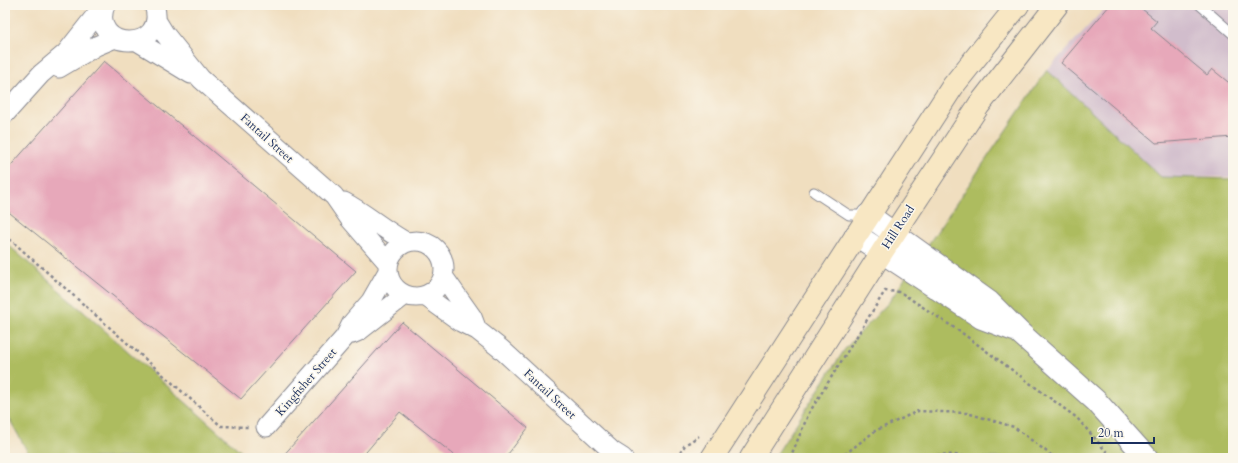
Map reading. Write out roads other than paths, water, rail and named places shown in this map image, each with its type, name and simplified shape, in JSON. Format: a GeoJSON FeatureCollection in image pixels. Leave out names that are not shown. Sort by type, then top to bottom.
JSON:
{"type":"FeatureCollection","features":[{"type":"Feature","properties":{"kind":"main road"},"geometry":{"type":"LineString","coordinates":[[712,458],[856,235],[859,215],[953,86],[1018,5]]}},
{"type":"Feature","properties":{"kind":"main road","name":"Hill Road"},"geometry":{"type":"LineString","coordinates":[[751,458],[894,233],[979,105],[1057,5]]}},
{"type":"Feature","properties":{"kind":"street"},"geometry":{"type":"LineString","coordinates":[[104,5],[102,19],[104,26],[115,38],[126,42],[137,41],[150,33],[155,12]]}},
{"type":"Feature","properties":{"kind":"street"},"geometry":{"type":"LineString","coordinates":[[5,114],[41,74],[66,52],[104,5]]}},
{"type":"Feature","properties":{"kind":"street","name":"Fantail Street"},"geometry":{"type":"LineString","coordinates":[[155,12],[164,34],[201,79],[334,196],[358,209],[387,232],[406,242]]}},
{"type":"Feature","properties":{"kind":"street"},"geometry":{"type":"LineString","coordinates":[[41,74],[62,68],[96,46],[115,38]]}},
{"type":"Feature","properties":{"kind":"street","name":"Fantail Street"},"geometry":{"type":"LineString","coordinates":[[137,41],[182,70],[201,79]]}},
{"type":"Feature","properties":{"kind":"street","name":"Fantail Street"},"geometry":{"type":"LineString","coordinates":[[334,196],[388,268]]}},
{"type":"Feature","properties":{"kind":"street"},"geometry":{"type":"LineString","coordinates":[[859,215],[894,233],[989,302],[1020,333],[1096,401],[1147,458]]}},
{"type":"Feature","properties":{"kind":"street"},"geometry":{"type":"LineString","coordinates":[[856,235],[982,318],[1020,333]]}},
{"type":"Feature","properties":{"kind":"street"},"geometry":{"type":"LineString","coordinates":[[424,241],[435,248],[443,259],[443,276],[433,292],[425,296],[415,297],[405,295],[397,290],[391,282],[388,268],[391,254],[406,242],[424,241]]}},
{"type":"Feature","properties":{"kind":"street","name":"Kingfisher Street"},"geometry":{"type":"LineString","coordinates":[[266,427],[345,337],[352,323],[371,301],[388,268]]}},
{"type":"Feature","properties":{"kind":"street","name":"Fantail Street"},"geometry":{"type":"LineString","coordinates":[[443,276],[472,318],[477,330]]}},
{"type":"Feature","properties":{"kind":"street","name":"Kingfisher Street"},"geometry":{"type":"LineString","coordinates":[[345,337],[359,331],[405,295]]}},
{"type":"Feature","properties":{"kind":"street","name":"Fantail Street"},"geometry":{"type":"LineString","coordinates":[[425,296],[461,322],[477,330],[501,349],[612,451],[623,458]]}},
{"type":"Feature","properties":{"kind":"lane"},"geometry":{"type":"LineString","coordinates":[[1200,5],[1233,34]]}},
{"type":"Feature","properties":{"kind":"lane"},"geometry":{"type":"LineString","coordinates":[[814,192],[859,215]]}}]}
